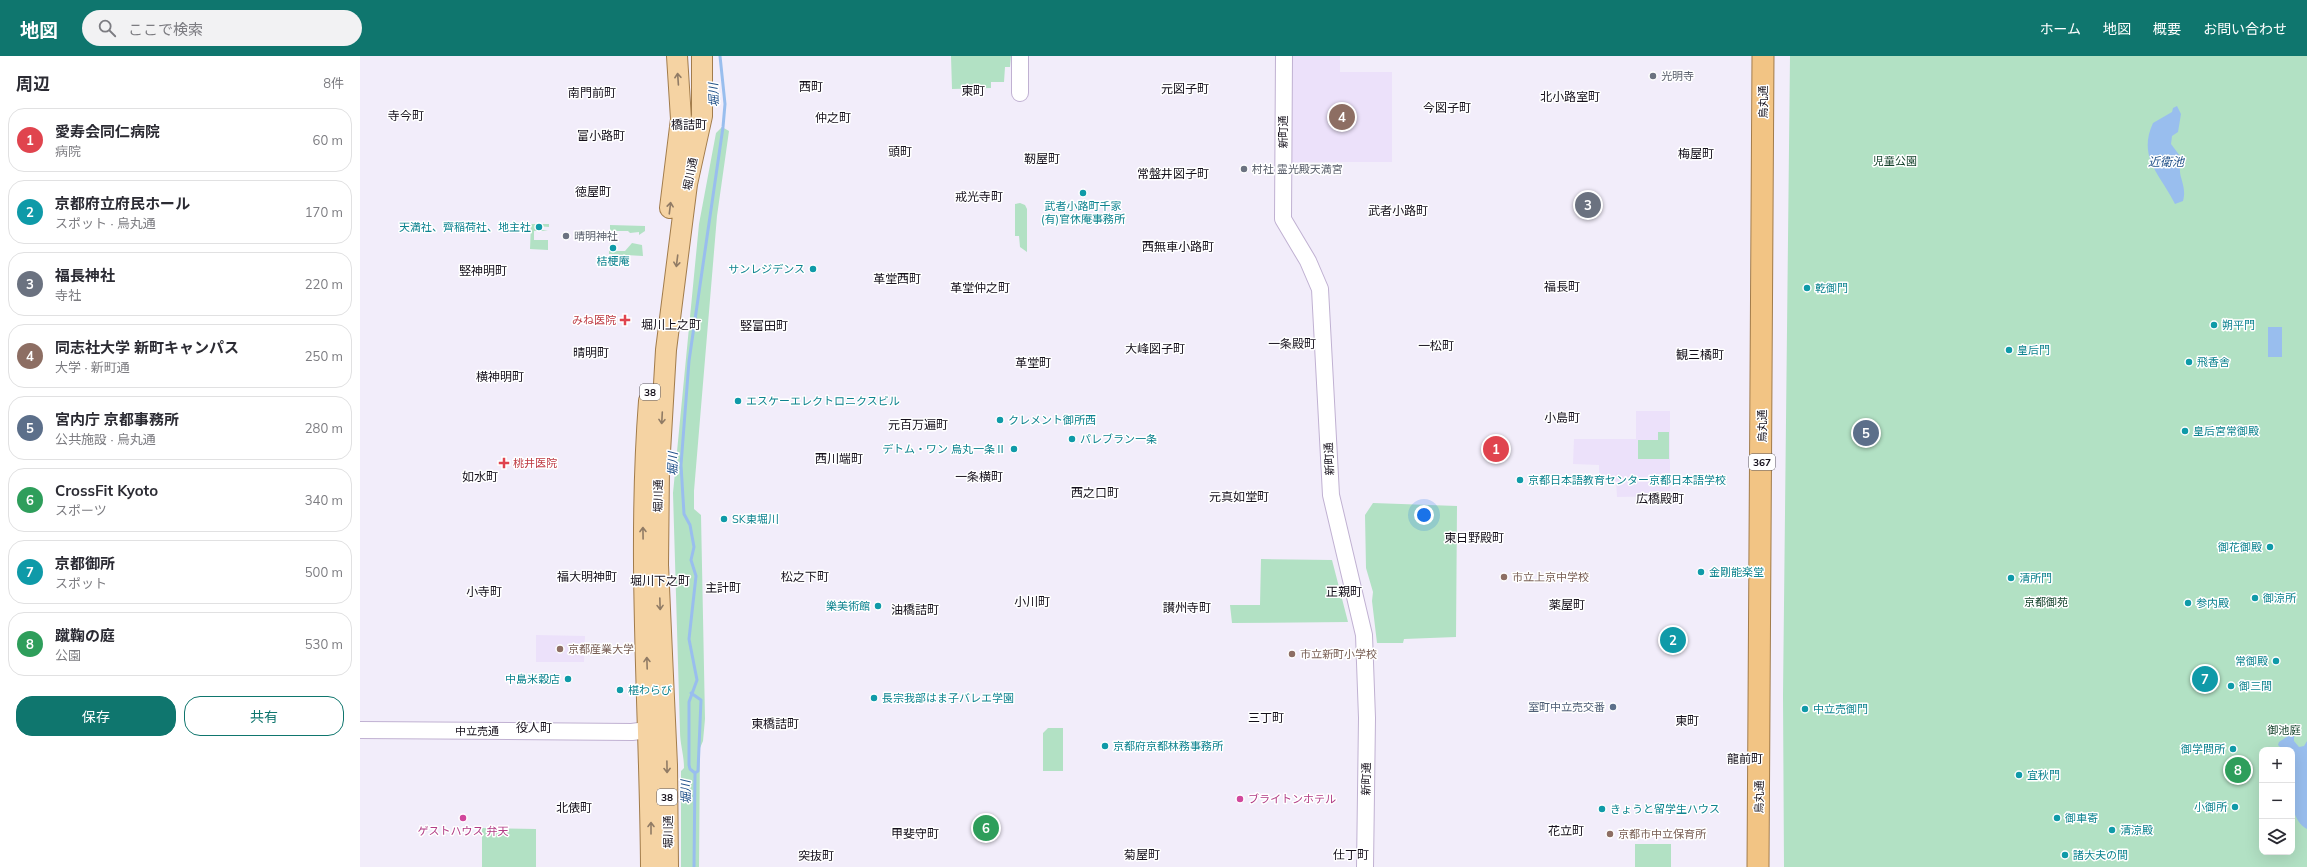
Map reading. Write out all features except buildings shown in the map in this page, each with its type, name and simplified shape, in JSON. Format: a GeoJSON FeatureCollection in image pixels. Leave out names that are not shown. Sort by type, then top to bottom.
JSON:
{"type":"FeatureCollection","features":[{"type":"Feature","properties":{"kind":"highway","name":"烏丸通"},"geometry":{"type":"LineString","coordinates":[[1758,867],[1764,56]]}},
{"type":"Feature","properties":{"kind":"highway","name":"烏丸通"},"geometry":{"type":"LineString","coordinates":[[1771,867],[1776,56]]}},
{"type":"Feature","properties":{"kind":"main road","name":"堀川通"},"geometry":{"type":"LineString","coordinates":[[668,867],[644,565],[644,468],[652,365],[681,119],[677,56]]}},
{"type":"Feature","properties":{"kind":"main road","name":"堀川通"},"geometry":{"type":"LineString","coordinates":[[651,867],[657,729],[659,468],[666,350],[687,184],[702,116],[702,56]]}},
{"type":"Feature","properties":{"kind":"street"},"geometry":{"type":"LineString","coordinates":[[1020,56],[1020,93]]}},
{"type":"Feature","properties":{"kind":"street","name":"新町通"},"geometry":{"type":"LineString","coordinates":[[1284,56],[1283,219],[1308,261],[1320,289],[1331,495],[1364,636],[1367,718],[1365,867]]}},
{"type":"Feature","properties":{"kind":"street","name":"中立売通"},"geometry":{"type":"LineString","coordinates":[[360,730],[632,732],[657,729]]}},
{"type":"Feature","properties":{"kind":"shaded area"},"geometry":{"type":"Polygon","coordinates":[[[1291,56],[1340,56],[1340,72],[1392,72],[1392,162],[1291,162],[1291,56]]]}},
{"type":"Feature","properties":{"kind":"shaded area"},"geometry":{"type":"Polygon","coordinates":[[[1636,411],[1670,411],[1670,496],[1617,497],[1616,481],[1599,480],[1599,465],[1573,464],[1574,439],[1636,439],[1636,411]]]}},
{"type":"Feature","properties":{"kind":"shaded area","name":"京都産業大学"},"geometry":{"type":"Polygon","coordinates":[[[536,635],[585,636],[584,662],[536,662],[536,635]]]}},
{"type":"Feature","properties":{"kind":"green space"},"geometry":{"type":"Polygon","coordinates":[[[951,56],[1011,56],[1010,67],[1005,67],[1004,82],[991,82],[991,88],[952,89],[951,56]]]}},
{"type":"Feature","properties":{"kind":"green space","name":"京都御苑"},"geometry":{"type":"Polygon","coordinates":[[[1790,56],[2307,56],[2307,867],[1784,867],[1783,696],[1790,56]]]}},
{"type":"Feature","properties":{"kind":"green space"},"geometry":{"type":"Polygon","coordinates":[[[722,127],[729,131],[717,216],[694,491],[694,509],[701,515],[705,719],[703,741],[700,748],[699,867],[681,867],[681,771],[684,768],[680,736],[673,493],[699,224],[716,133],[722,127]]]}},
{"type":"Feature","properties":{"kind":"green space"},"geometry":{"type":"Polygon","coordinates":[[[1020,203],[1025,205],[1027,209],[1027,252],[1020,247],[1019,236],[1015,236],[1015,204],[1020,203]]]}},
{"type":"Feature","properties":{"kind":"green space"},"geometry":{"type":"Polygon","coordinates":[[[531,224],[549,224],[549,227],[537,226],[537,229],[548,231],[534,231],[534,240],[548,240],[548,250],[530,249],[531,224]]]}},
{"type":"Feature","properties":{"kind":"green space"},"geometry":{"type":"Polygon","coordinates":[[[610,225],[645,226],[645,231],[639,235],[639,232],[630,233],[628,231],[610,231],[610,225]]]}},
{"type":"Feature","properties":{"kind":"green space"},"geometry":{"type":"Polygon","coordinates":[[[632,243],[642,245],[643,256],[609,254],[609,251],[625,251],[632,243]]]}},
{"type":"Feature","properties":{"kind":"green space"},"geometry":{"type":"Polygon","coordinates":[[[1658,432],[1669,432],[1669,459],[1638,459],[1638,440],[1658,440],[1658,432]]]}},
{"type":"Feature","properties":{"kind":"green space"},"geometry":{"type":"Polygon","coordinates":[[[1373,503],[1457,506],[1456,637],[1404,639],[1403,643],[1377,643],[1372,601],[1373,592],[1366,568],[1365,515],[1373,503]]]}},
{"type":"Feature","properties":{"kind":"green space"},"geometry":{"type":"Polygon","coordinates":[[[1261,559],[1332,560],[1348,622],[1232,623],[1230,605],[1260,605],[1261,559]]]}},
{"type":"Feature","properties":{"kind":"green space"},"geometry":{"type":"Polygon","coordinates":[[[1048,728],[1063,728],[1063,771],[1043,771],[1043,733],[1048,728]]]}},
{"type":"Feature","properties":{"kind":"green space"},"geometry":{"type":"Polygon","coordinates":[[[482,828],[536,829],[536,867],[482,867],[482,828]]]}},
{"type":"Feature","properties":{"kind":"green space"},"geometry":{"type":"Polygon","coordinates":[[[1635,844],[1671,844],[1671,867],[1635,867],[1635,844]]]}},
{"type":"Feature","properties":{"kind":"water","name":"近衛池"},"geometry":{"type":"Polygon","coordinates":[[[2177,106],[2181,114],[2178,132],[2172,136],[2171,144],[2183,160],[2180,174],[2184,195],[2183,201],[2175,204],[2153,166],[2149,156],[2148,146],[2149,135],[2153,123],[2172,112],[2173,108],[2177,106]]]}},
{"type":"Feature","properties":{"kind":"water"},"geometry":{"type":"Polygon","coordinates":[[[2268,327],[2282,327],[2282,357],[2268,357],[2268,327]]]}},
{"type":"Feature","properties":{"kind":"water"},"geometry":{"type":"Polygon","coordinates":[[[2288,736],[2294,736],[2294,741],[2299,747],[2304,746],[2307,741],[2307,829],[2300,823],[2295,814],[2295,747],[2280,747],[2278,745],[2279,742],[2288,736]]]}},
{"type":"Feature","properties":{"kind":"waterway","name":"堀川"},"geometry":{"type":"LineString","coordinates":[[694,867],[695,773],[690,769],[689,765],[689,702],[697,680],[689,639],[696,576],[691,560],[694,547],[690,525],[684,514],[681,465],[689,361],[723,127],[725,104],[720,56]]}},
{"type":"Feature","properties":{"kind":"waterway"},"geometry":{"type":"LineString","coordinates":[[691,693],[701,700],[698,771],[695,773]]}},
{"type":"Feature","properties":{"kind":"place","name":"光明寺"},"geometry":{"type":"Point","coordinates":[1653,76]}},
{"type":"Feature","properties":{"kind":"place","name":"同志社大学 新町キャンパス"},"geometry":{"type":"Point","coordinates":[1342,117]}},
{"type":"Feature","properties":{"kind":"place","name":"村社 霊光殿天満宮"},"geometry":{"type":"Point","coordinates":[1244,169]}},
{"type":"Feature","properties":{"kind":"place","name":"武者小路町千家 (有)官休庵事務所"},"geometry":{"type":"Point","coordinates":[1083,193]}},
{"type":"Feature","properties":{"kind":"place","name":"福長神社"},"geometry":{"type":"Point","coordinates":[1588,205]}},
{"type":"Feature","properties":{"kind":"place","name":"天満社、齊稲荷社、地主社"},"geometry":{"type":"Point","coordinates":[539,227]}},
{"type":"Feature","properties":{"kind":"place","name":"晴明神社"},"geometry":{"type":"Point","coordinates":[566,236]}},
{"type":"Feature","properties":{"kind":"place","name":"桔梗庵"},"geometry":{"type":"Point","coordinates":[613,248]}},
{"type":"Feature","properties":{"kind":"place","name":"サンレジデンス"},"geometry":{"type":"Point","coordinates":[813,269]}},
{"type":"Feature","properties":{"kind":"place","name":"乾御門"},"geometry":{"type":"Point","coordinates":[1807,288]}},
{"type":"Feature","properties":{"kind":"place","name":"みね医院"},"geometry":{"type":"Point","coordinates":[625,320]}},
{"type":"Feature","properties":{"kind":"place","name":"朔平門"},"geometry":{"type":"Point","coordinates":[2214,325]}},
{"type":"Feature","properties":{"kind":"place","name":"皇后門"},"geometry":{"type":"Point","coordinates":[2009,350]}},
{"type":"Feature","properties":{"kind":"place","name":"飛香舎"},"geometry":{"type":"Point","coordinates":[2189,362]}},
{"type":"Feature","properties":{"kind":"place","name":"エスケーエレクトロニクスビル"},"geometry":{"type":"Point","coordinates":[738,401]}},
{"type":"Feature","properties":{"kind":"place","name":"クレメント御所西"},"geometry":{"type":"Point","coordinates":[1000,420]}},
{"type":"Feature","properties":{"kind":"place","name":"皇后宮常御殿"},"geometry":{"type":"Point","coordinates":[2185,431]}},
{"type":"Feature","properties":{"kind":"place","name":"宮内庁 京都事務所"},"geometry":{"type":"Point","coordinates":[1866,433]}},
{"type":"Feature","properties":{"kind":"place","name":"パレブラン一条"},"geometry":{"type":"Point","coordinates":[1072,439]}},
{"type":"Feature","properties":{"kind":"place","name":"デトム・ワン 烏丸一条Ⅱ"},"geometry":{"type":"Point","coordinates":[1014,449]}},
{"type":"Feature","properties":{"kind":"place","name":"愛寿会同仁病院"},"geometry":{"type":"Point","coordinates":[1496,449]}},
{"type":"Feature","properties":{"kind":"place","name":"桃井医院"},"geometry":{"type":"Point","coordinates":[504,463]}},
{"type":"Feature","properties":{"kind":"place","name":"京都日本語教育センター京都日本語学校"},"geometry":{"type":"Point","coordinates":[1520,480]}},
{"type":"Feature","properties":{"kind":"place","name":"SK東堀川"},"geometry":{"type":"Point","coordinates":[724,519]}},
{"type":"Feature","properties":{"kind":"place","name":"御花御殿"},"geometry":{"type":"Point","coordinates":[2270,547]}},
{"type":"Feature","properties":{"kind":"place","name":"金剛能楽堂"},"geometry":{"type":"Point","coordinates":[1701,572]}},
{"type":"Feature","properties":{"kind":"place","name":"市立上京中学校"},"geometry":{"type":"Point","coordinates":[1504,577]}},
{"type":"Feature","properties":{"kind":"place","name":"清所門"},"geometry":{"type":"Point","coordinates":[2011,578]}},
{"type":"Feature","properties":{"kind":"place","name":"御涼所"},"geometry":{"type":"Point","coordinates":[2255,598]}},
{"type":"Feature","properties":{"kind":"place","name":"参内殿"},"geometry":{"type":"Point","coordinates":[2188,603]}},
{"type":"Feature","properties":{"kind":"place","name":"樂美術館"},"geometry":{"type":"Point","coordinates":[878,606]}},
{"type":"Feature","properties":{"kind":"place","name":"京都府立府民ホール"},"geometry":{"type":"Point","coordinates":[1673,640]}},
{"type":"Feature","properties":{"kind":"place","name":"京都産業大学"},"geometry":{"type":"Point","coordinates":[560,649]}},
{"type":"Feature","properties":{"kind":"place","name":"市立新町小学校"},"geometry":{"type":"Point","coordinates":[1292,654]}},
{"type":"Feature","properties":{"kind":"place","name":"常御殿"},"geometry":{"type":"Point","coordinates":[2276,661]}},
{"type":"Feature","properties":{"kind":"place","name":"中島米穀店"},"geometry":{"type":"Point","coordinates":[568,679]}},
{"type":"Feature","properties":{"kind":"place","name":"京都御所"},"geometry":{"type":"Point","coordinates":[2205,679]}},
{"type":"Feature","properties":{"kind":"place","name":"御三間"},"geometry":{"type":"Point","coordinates":[2231,686]}},
{"type":"Feature","properties":{"kind":"place","name":"椹わらび"},"geometry":{"type":"Point","coordinates":[620,690]}},
{"type":"Feature","properties":{"kind":"place","name":"長宗我部はま子バレエ学園"},"geometry":{"type":"Point","coordinates":[874,698]}},
{"type":"Feature","properties":{"kind":"place","name":"室町中立売交番"},"geometry":{"type":"Point","coordinates":[1613,707]}},
{"type":"Feature","properties":{"kind":"place","name":"中立売御門"},"geometry":{"type":"Point","coordinates":[1805,709]}},
{"type":"Feature","properties":{"kind":"place","name":"京都府京都林務事務所"},"geometry":{"type":"Point","coordinates":[1105,746]}},
{"type":"Feature","properties":{"kind":"place","name":"御学問所"},"geometry":{"type":"Point","coordinates":[2233,749]}},
{"type":"Feature","properties":{"kind":"place","name":"蹴鞠の庭"},"geometry":{"type":"Point","coordinates":[2238,770]}},
{"type":"Feature","properties":{"kind":"place","name":"宜秋門"},"geometry":{"type":"Point","coordinates":[2019,775]}},
{"type":"Feature","properties":{"kind":"place","name":"ブライトンホテル"},"geometry":{"type":"Point","coordinates":[1240,799]}},
{"type":"Feature","properties":{"kind":"place","name":"小御所"},"geometry":{"type":"Point","coordinates":[2235,807]}},
{"type":"Feature","properties":{"kind":"place","name":"きょうと留学生ハウス"},"geometry":{"type":"Point","coordinates":[1602,809]}},
{"type":"Feature","properties":{"kind":"place","name":"ゲストハウス 弁天"},"geometry":{"type":"Point","coordinates":[463,818]}},
{"type":"Feature","properties":{"kind":"place","name":"御車寄"},"geometry":{"type":"Point","coordinates":[2057,818]}},
{"type":"Feature","properties":{"kind":"place","name":"CrossFit Kyoto"},"geometry":{"type":"Point","coordinates":[986,828]}},
{"type":"Feature","properties":{"kind":"place","name":"清涼殿"},"geometry":{"type":"Point","coordinates":[2112,830]}},
{"type":"Feature","properties":{"kind":"place","name":"京都市中立保育所"},"geometry":{"type":"Point","coordinates":[1610,834]}},
{"type":"Feature","properties":{"kind":"place","name":"諸大夫の間"},"geometry":{"type":"Point","coordinates":[2065,855]}},
{"type":"Feature","properties":{"kind":"district","name":"西町"},"geometry":{"type":"Point","coordinates":[811,87]}},
{"type":"Feature","properties":{"kind":"district","name":"元図子町"},"geometry":{"type":"Point","coordinates":[1185,89]}},
{"type":"Feature","properties":{"kind":"district","name":"東町"},"geometry":{"type":"Point","coordinates":[973,91]}},
{"type":"Feature","properties":{"kind":"district","name":"南門前町"},"geometry":{"type":"Point","coordinates":[592,93]}},
{"type":"Feature","properties":{"kind":"district","name":"北小路室町"},"geometry":{"type":"Point","coordinates":[1570,97]}},
{"type":"Feature","properties":{"kind":"district","name":"今図子町"},"geometry":{"type":"Point","coordinates":[1447,108]}},
{"type":"Feature","properties":{"kind":"district","name":"寺今町"},"geometry":{"type":"Point","coordinates":[406,116]}},
{"type":"Feature","properties":{"kind":"district","name":"仲之町"},"geometry":{"type":"Point","coordinates":[833,118]}},
{"type":"Feature","properties":{"kind":"district","name":"橋詰町"},"geometry":{"type":"Point","coordinates":[689,125]}},
{"type":"Feature","properties":{"kind":"district","name":"富小路町"},"geometry":{"type":"Point","coordinates":[601,136]}},
{"type":"Feature","properties":{"kind":"district","name":"頭町"},"geometry":{"type":"Point","coordinates":[900,152]}},
{"type":"Feature","properties":{"kind":"district","name":"梅屋町"},"geometry":{"type":"Point","coordinates":[1696,154]}},
{"type":"Feature","properties":{"kind":"district","name":"靭屋町"},"geometry":{"type":"Point","coordinates":[1042,159]}},
{"type":"Feature","properties":{"kind":"district","name":"常盤井図子町"},"geometry":{"type":"Point","coordinates":[1173,174]}},
{"type":"Feature","properties":{"kind":"district","name":"徳屋町"},"geometry":{"type":"Point","coordinates":[593,192]}},
{"type":"Feature","properties":{"kind":"district","name":"戒光寺町"},"geometry":{"type":"Point","coordinates":[979,197]}},
{"type":"Feature","properties":{"kind":"district","name":"武者小路町"},"geometry":{"type":"Point","coordinates":[1398,211]}},
{"type":"Feature","properties":{"kind":"district","name":"西無車小路町"},"geometry":{"type":"Point","coordinates":[1178,247]}},
{"type":"Feature","properties":{"kind":"district","name":"竪神明町"},"geometry":{"type":"Point","coordinates":[483,271]}},
{"type":"Feature","properties":{"kind":"district","name":"革堂西町"},"geometry":{"type":"Point","coordinates":[897,279]}},
{"type":"Feature","properties":{"kind":"district","name":"福長町"},"geometry":{"type":"Point","coordinates":[1562,287]}},
{"type":"Feature","properties":{"kind":"district","name":"革堂仲之町"},"geometry":{"type":"Point","coordinates":[980,288]}},
{"type":"Feature","properties":{"kind":"district","name":"堀川上之町"},"geometry":{"type":"Point","coordinates":[671,325]}},
{"type":"Feature","properties":{"kind":"district","name":"竪富田町"},"geometry":{"type":"Point","coordinates":[764,326]}},
{"type":"Feature","properties":{"kind":"district","name":"一条殿町"},"geometry":{"type":"Point","coordinates":[1292,344]}},
{"type":"Feature","properties":{"kind":"district","name":"一松町"},"geometry":{"type":"Point","coordinates":[1436,346]}},
{"type":"Feature","properties":{"kind":"district","name":"大峰図子町"},"geometry":{"type":"Point","coordinates":[1155,349]}},
{"type":"Feature","properties":{"kind":"district","name":"晴明町"},"geometry":{"type":"Point","coordinates":[591,353]}},
{"type":"Feature","properties":{"kind":"district","name":"観三橘町"},"geometry":{"type":"Point","coordinates":[1700,355]}},
{"type":"Feature","properties":{"kind":"district","name":"革堂町"},"geometry":{"type":"Point","coordinates":[1033,363]}},
{"type":"Feature","properties":{"kind":"district","name":"横神明町"},"geometry":{"type":"Point","coordinates":[500,377]}},
{"type":"Feature","properties":{"kind":"district","name":"小島町"},"geometry":{"type":"Point","coordinates":[1562,418]}},
{"type":"Feature","properties":{"kind":"district","name":"元百万遍町"},"geometry":{"type":"Point","coordinates":[918,425]}},
{"type":"Feature","properties":{"kind":"district","name":"西川端町"},"geometry":{"type":"Point","coordinates":[839,459]}},
{"type":"Feature","properties":{"kind":"district","name":"如水町"},"geometry":{"type":"Point","coordinates":[480,477]}},
{"type":"Feature","properties":{"kind":"district","name":"一条横町"},"geometry":{"type":"Point","coordinates":[979,477]}},
{"type":"Feature","properties":{"kind":"district","name":"西之口町"},"geometry":{"type":"Point","coordinates":[1095,493]}},
{"type":"Feature","properties":{"kind":"district","name":"元真如堂町"},"geometry":{"type":"Point","coordinates":[1239,497]}},
{"type":"Feature","properties":{"kind":"district","name":"広橋殿町"},"geometry":{"type":"Point","coordinates":[1660,499]}},
{"type":"Feature","properties":{"kind":"district","name":"東日野殿町"},"geometry":{"type":"Point","coordinates":[1474,538]}},
{"type":"Feature","properties":{"kind":"district","name":"福大明神町"},"geometry":{"type":"Point","coordinates":[587,577]}},
{"type":"Feature","properties":{"kind":"district","name":"松之下町"},"geometry":{"type":"Point","coordinates":[805,577]}},
{"type":"Feature","properties":{"kind":"district","name":"堀川下之町"},"geometry":{"type":"Point","coordinates":[660,581]}},
{"type":"Feature","properties":{"kind":"district","name":"主計町"},"geometry":{"type":"Point","coordinates":[723,588]}},
{"type":"Feature","properties":{"kind":"district","name":"小寺町"},"geometry":{"type":"Point","coordinates":[484,592]}},
{"type":"Feature","properties":{"kind":"district","name":"正親町"},"geometry":{"type":"Point","coordinates":[1344,592]}},
{"type":"Feature","properties":{"kind":"district","name":"小川町"},"geometry":{"type":"Point","coordinates":[1032,602]}},
{"type":"Feature","properties":{"kind":"district","name":"薬屋町"},"geometry":{"type":"Point","coordinates":[1567,605]}},
{"type":"Feature","properties":{"kind":"district","name":"讃州寺町"},"geometry":{"type":"Point","coordinates":[1187,608]}},
{"type":"Feature","properties":{"kind":"district","name":"油橋詰町"},"geometry":{"type":"Point","coordinates":[915,610]}},
{"type":"Feature","properties":{"kind":"district","name":"三丁町"},"geometry":{"type":"Point","coordinates":[1266,718]}},
{"type":"Feature","properties":{"kind":"district","name":"東町"},"geometry":{"type":"Point","coordinates":[1687,721]}},
{"type":"Feature","properties":{"kind":"district","name":"東橋詰町"},"geometry":{"type":"Point","coordinates":[775,724]}},
{"type":"Feature","properties":{"kind":"district","name":"役人町"},"geometry":{"type":"Point","coordinates":[534,728]}},
{"type":"Feature","properties":{"kind":"district","name":"龍前町"},"geometry":{"type":"Point","coordinates":[1745,759]}},
{"type":"Feature","properties":{"kind":"district","name":"北俵町"},"geometry":{"type":"Point","coordinates":[574,808]}},
{"type":"Feature","properties":{"kind":"district","name":"花立町"},"geometry":{"type":"Point","coordinates":[1566,831]}},
{"type":"Feature","properties":{"kind":"district","name":"甲斐守町"},"geometry":{"type":"Point","coordinates":[915,834]}},
{"type":"Feature","properties":{"kind":"district","name":"菊屋町"},"geometry":{"type":"Point","coordinates":[1142,855]}},
{"type":"Feature","properties":{"kind":"district","name":"仕丁町"},"geometry":{"type":"Point","coordinates":[1351,855]}},
{"type":"Feature","properties":{"kind":"district","name":"突抜町"},"geometry":{"type":"Point","coordinates":[816,856]}},
{"type":"Feature","properties":{"kind":"park label","name":"児童公園"},"geometry":{"type":"Point","coordinates":[1895,161]}},
{"type":"Feature","properties":{"kind":"park label","name":"御池庭"},"geometry":{"type":"Point","coordinates":[2284,730]}}]}
